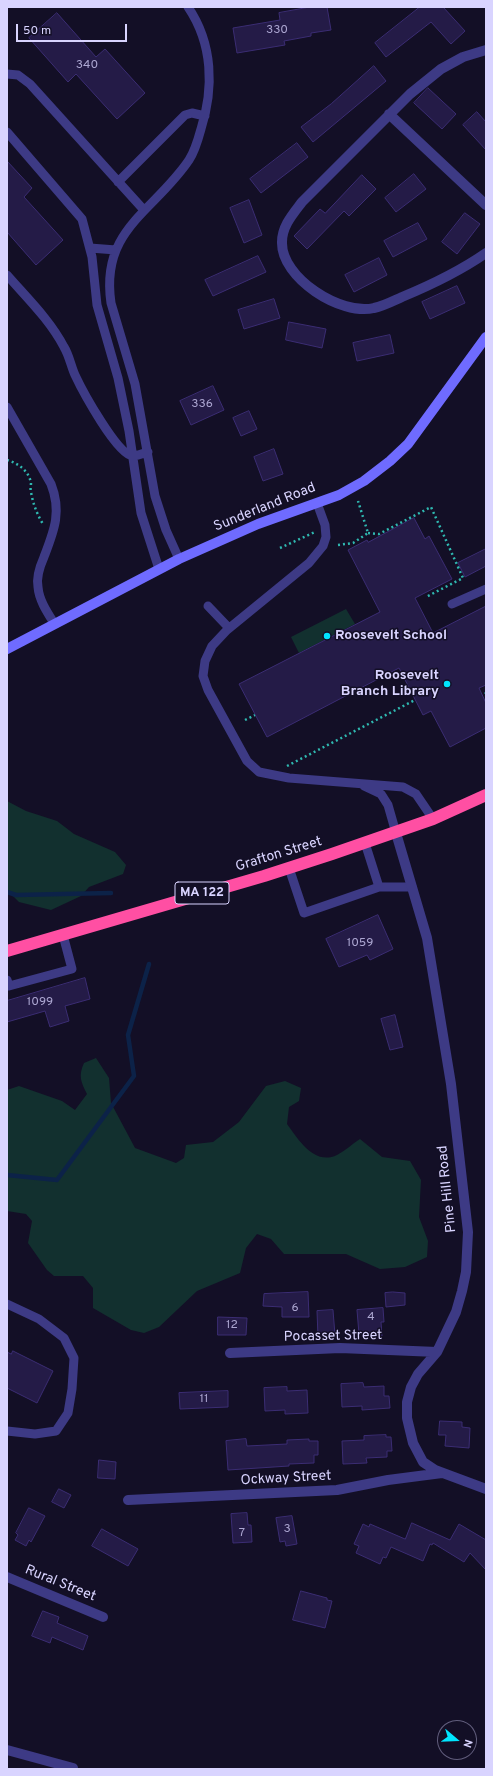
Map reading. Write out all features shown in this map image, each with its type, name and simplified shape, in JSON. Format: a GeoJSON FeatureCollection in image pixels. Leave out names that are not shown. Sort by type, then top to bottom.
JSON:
{"type":"FeatureCollection","features":[{"type":"Feature","properties":{"kind":"highway","name":"Grafton Street"},"geometry":{"type":"LineString","coordinates":[[7,951],[289,868],[396,833],[433,819],[486,795]]}},
{"type":"Feature","properties":{"kind":"street"},"geometry":{"type":"LineString","coordinates":[[486,50],[463,57],[441,69],[410,94],[302,202],[288,220],[282,240],[282,250],[285,260],[292,272],[323,298],[352,307],[373,309],[424,288],[486,253]]}},
{"type":"Feature","properties":{"kind":"street"},"geometry":{"type":"LineString","coordinates":[[389,114],[486,205]]}},
{"type":"Feature","properties":{"kind":"street","name":"Sunderland Road"},"geometry":{"type":"LineString","coordinates":[[7,649],[54,623],[179,559],[258,524],[339,494],[364,481],[390,461],[419,431],[486,337]]}},
{"type":"Feature","properties":{"kind":"street","name":"Pine Hill Road"},"geometry":{"type":"LineString","coordinates":[[396,833],[428,945],[450,1084],[468,1232],[466,1272],[462,1291],[448,1332],[437,1352],[418,1374],[410,1387],[407,1402],[407,1418],[417,1454],[423,1462],[435,1470],[486,1489]]}},
{"type":"Feature","properties":{"kind":"street","name":"Pocasset Street"},"geometry":{"type":"LineString","coordinates":[[230,1353],[340,1348],[437,1352]]}},
{"type":"Feature","properties":{"kind":"street","name":"Ockway Street"},"geometry":{"type":"LineString","coordinates":[[128,1500],[337,1490],[388,1480],[444,1473]]}},
{"type":"Feature","properties":{"kind":"street","name":"Rural Street"},"geometry":{"type":"LineString","coordinates":[[7,1577],[103,1617]]}},
{"type":"Feature","properties":{"kind":"street"},"geometry":{"type":"LineString","coordinates":[[7,1750],[73,1768]]}},
{"type":"Feature","properties":{"kind":"lane"},"geometry":{"type":"LineString","coordinates":[[179,559],[166,530],[155,496],[135,384],[110,291],[111,267],[116,250],[131,224],[170,183],[190,159],[205,116],[210,80],[208,55],[197,20],[188,7]]}},
{"type":"Feature","properties":{"kind":"lane"},"geometry":{"type":"LineString","coordinates":[[7,74],[18,75],[30,84],[143,210]]}},
{"type":"Feature","properties":{"kind":"lane"},"geometry":{"type":"LineString","coordinates":[[118,182],[185,115],[192,113],[205,116]]}},
{"type":"Feature","properties":{"kind":"lane"},"geometry":{"type":"LineString","coordinates":[[7,132],[82,219],[95,274],[97,306],[118,378],[129,431],[141,513],[159,569]]}},
{"type":"Feature","properties":{"kind":"lane"},"geometry":{"type":"LineString","coordinates":[[90,248],[116,250]]}},
{"type":"Feature","properties":{"kind":"lane"},"geometry":{"type":"LineString","coordinates":[[7,276],[50,326],[65,348],[75,374],[89,402],[115,442],[125,453],[132,456],[148,452]]}},
{"type":"Feature","properties":{"kind":"lane"},"geometry":{"type":"LineString","coordinates":[[7,407],[56,495],[57,515],[55,528],[40,567],[38,586],[43,604],[54,623]]}},
{"type":"Feature","properties":{"kind":"lane"},"geometry":{"type":"LineString","coordinates":[[317,503],[325,525],[326,537],[323,546],[309,563],[229,628],[212,646],[205,661],[203,676],[208,690],[250,765],[264,774],[289,778],[403,787],[416,794],[433,819]]}},
{"type":"Feature","properties":{"kind":"lane"},"geometry":{"type":"LineString","coordinates":[[452,604],[486,589]]}},
{"type":"Feature","properties":{"kind":"lane"},"geometry":{"type":"LineString","coordinates":[[208,606],[229,628]]}},
{"type":"Feature","properties":{"kind":"lane"},"geometry":{"type":"LineString","coordinates":[[362,784],[381,794],[388,805],[396,833]]}},
{"type":"Feature","properties":{"kind":"lane"},"geometry":{"type":"LineString","coordinates":[[365,843],[379,887]]}},
{"type":"Feature","properties":{"kind":"lane"},"geometry":{"type":"LineString","coordinates":[[289,868],[304,913],[379,887],[412,887]]}},
{"type":"Feature","properties":{"kind":"lane"},"geometry":{"type":"LineString","coordinates":[[7,980],[9,986],[72,969],[63,935]]}},
{"type":"Feature","properties":{"kind":"lane"},"geometry":{"type":"LineString","coordinates":[[7,1304],[39,1319],[64,1338],[74,1358],[72,1389],[68,1413],[56,1431],[35,1434],[7,1431]]}},
{"type":"Feature","properties":{"kind":"path"},"geometry":{"type":"LineString","coordinates":[[7,460],[19,465],[26,473],[30,482],[37,513],[43,525],[44,531]]}},
{"type":"Feature","properties":{"kind":"path"},"geometry":{"type":"LineString","coordinates":[[358,501],[368,533]]}},
{"type":"Feature","properties":{"kind":"path"},"geometry":{"type":"LineString","coordinates":[[338,546],[353,543],[368,533],[379,534],[431,507],[463,578],[426,597]]}},
{"type":"Feature","properties":{"kind":"path"},"geometry":{"type":"LineString","coordinates":[[280,548],[286,547],[315,532]]}},
{"type":"Feature","properties":{"kind":"path"},"geometry":{"type":"LineString","coordinates":[[286,766],[415,700]]}},
{"type":"Feature","properties":{"kind":"path"},"geometry":{"type":"LineString","coordinates":[[245,720],[255,715]]}},
{"type":"Feature","properties":{"kind":"green space"},"geometry":{"type":"Polygon","coordinates":[[[346,609],[355,624],[299,653],[291,637],[346,609]]]}},
{"type":"Feature","properties":{"kind":"green space"},"geometry":{"type":"Polygon","coordinates":[[[7,801],[26,811],[57,821],[74,834],[115,852],[126,865],[123,874],[89,887],[81,896],[51,910],[19,902],[7,890],[7,801]]]}},
{"type":"Feature","properties":{"kind":"green space"},"geometry":{"type":"Polygon","coordinates":[[[96,1058],[109,1078],[111,1103],[135,1148],[176,1163],[184,1158],[186,1145],[213,1142],[239,1122],[266,1086],[285,1081],[301,1088],[299,1101],[289,1107],[287,1124],[296,1137],[314,1154],[321,1157],[337,1155],[360,1139],[382,1157],[410,1161],[421,1180],[419,1217],[428,1241],[427,1257],[405,1267],[380,1269],[346,1254],[284,1254],[271,1239],[257,1234],[246,1248],[240,1273],[197,1291],[159,1327],[144,1333],[131,1330],[93,1308],[93,1288],[83,1276],[54,1276],[47,1270],[28,1243],[32,1221],[26,1214],[7,1211],[7,1090],[19,1086],[62,1101],[75,1110],[87,1094],[81,1079],[81,1072],[84,1063],[96,1058]]]}},
{"type":"Feature","properties":{"kind":"building"},"geometry":{"type":"Polygon","coordinates":[[[310,7],[327,7],[331,30],[311,33],[311,36],[284,41],[285,45],[237,53],[233,28],[280,20],[279,13],[310,7]]]}},
{"type":"Feature","properties":{"kind":"building"},"geometry":{"type":"Polygon","coordinates":[[[420,7],[443,7],[465,31],[451,44],[431,22],[386,57],[375,43],[420,7]]]}},
{"type":"Feature","properties":{"kind":"building"},"geometry":{"type":"Polygon","coordinates":[[[57,13],[96,57],[105,49],[145,93],[117,119],[76,74],[68,82],[29,38],[57,13]]]}},
{"type":"Feature","properties":{"kind":"building"},"geometry":{"type":"Polygon","coordinates":[[[374,66],[386,81],[313,142],[301,127],[331,104],[374,66]]]}},
{"type":"Feature","properties":{"kind":"building"},"geometry":{"type":"Polygon","coordinates":[[[428,88],[456,114],[442,129],[414,103],[428,88]]]}},
{"type":"Feature","properties":{"kind":"building"},"geometry":{"type":"Polygon","coordinates":[[[477,112],[486,122],[486,150],[463,125],[477,112]]]}},
{"type":"Feature","properties":{"kind":"building"},"geometry":{"type":"Polygon","coordinates":[[[297,143],[308,157],[261,193],[250,179],[297,143]]]}},
{"type":"Feature","properties":{"kind":"building"},"geometry":{"type":"Polygon","coordinates":[[[7,161],[32,188],[24,197],[63,240],[36,265],[7,232],[7,161]]]}},
{"type":"Feature","properties":{"kind":"building"},"geometry":{"type":"Polygon","coordinates":[[[414,174],[426,189],[396,212],[385,198],[414,174]]]}},
{"type":"Feature","properties":{"kind":"building"},"geometry":{"type":"Polygon","coordinates":[[[362,175],[376,189],[349,216],[344,211],[307,249],[294,236],[320,209],[325,213],[362,175]]]}},
{"type":"Feature","properties":{"kind":"building"},"geometry":{"type":"Polygon","coordinates":[[[249,200],[262,235],[244,243],[230,208],[249,200]]]}},
{"type":"Feature","properties":{"kind":"building"},"geometry":{"type":"Polygon","coordinates":[[[465,213],[480,224],[457,254],[442,242],[465,213]]]}},
{"type":"Feature","properties":{"kind":"building"},"geometry":{"type":"Polygon","coordinates":[[[418,223],[427,239],[393,257],[384,241],[418,223]]]}},
{"type":"Feature","properties":{"kind":"building"},"geometry":{"type":"Polygon","coordinates":[[[258,256],[266,272],[213,296],[205,280],[258,256]]]}},
{"type":"Feature","properties":{"kind":"building"},"geometry":{"type":"Polygon","coordinates":[[[379,258],[387,275],[354,292],[345,275],[379,258]]]}},
{"type":"Feature","properties":{"kind":"building"},"geometry":{"type":"Polygon","coordinates":[[[457,286],[465,303],[430,319],[422,302],[457,286]]]}},
{"type":"Feature","properties":{"kind":"building"},"geometry":{"type":"Polygon","coordinates":[[[274,299],[280,318],[244,329],[238,310],[274,299]]]}},
{"type":"Feature","properties":{"kind":"building"},"geometry":{"type":"Polygon","coordinates":[[[289,322],[326,329],[322,348],[286,340],[289,322]]]}},
{"type":"Feature","properties":{"kind":"building"},"geometry":{"type":"Polygon","coordinates":[[[390,335],[394,353],[357,361],[353,343],[390,335]]]}},
{"type":"Feature","properties":{"kind":"building"},"geometry":{"type":"Polygon","coordinates":[[[213,386],[224,410],[191,425],[180,401],[213,386]]]}},
{"type":"Feature","properties":{"kind":"building"},"geometry":{"type":"Polygon","coordinates":[[[249,411],[257,429],[241,436],[233,418],[249,411]]]}},
{"type":"Feature","properties":{"kind":"building"},"geometry":{"type":"Polygon","coordinates":[[[274,449],[283,474],[263,481],[254,457],[274,449]]]}},
{"type":"Feature","properties":{"kind":"building"},"geometry":{"type":"Polygon","coordinates":[[[414,518],[425,539],[429,536],[452,579],[415,598],[433,633],[486,606],[486,685],[479,688],[486,703],[486,728],[450,747],[431,711],[423,715],[399,668],[267,737],[239,684],[380,612],[348,550],[367,540],[368,542],[414,518]]]}},
{"type":"Feature","properties":{"kind":"building"},"geometry":{"type":"Polygon","coordinates":[[[486,549],[486,566],[465,577],[458,563],[486,549]]]}},
{"type":"Feature","properties":{"kind":"building"},"geometry":{"type":"Polygon","coordinates":[[[378,915],[393,949],[370,960],[367,955],[339,967],[326,939],[378,915]]]}},
{"type":"Feature","properties":{"kind":"building"},"geometry":{"type":"Polygon","coordinates":[[[85,978],[90,999],[65,1006],[69,1021],[50,1027],[45,1011],[7,1022],[7,1001],[85,978]]]}},
{"type":"Feature","properties":{"kind":"building"},"geometry":{"type":"Polygon","coordinates":[[[395,1015],[403,1047],[390,1050],[381,1019],[395,1015]]]}},
{"type":"Feature","properties":{"kind":"building"},"geometry":{"type":"Polygon","coordinates":[[[308,1292],[309,1317],[282,1317],[282,1307],[263,1306],[264,1294],[308,1292]]]}},
{"type":"Feature","properties":{"kind":"building"},"geometry":{"type":"Polygon","coordinates":[[[385,1293],[405,1293],[405,1305],[386,1307],[385,1293]]]}},
{"type":"Feature","properties":{"kind":"building"},"geometry":{"type":"Polygon","coordinates":[[[383,1308],[384,1322],[381,1322],[382,1336],[370,1337],[370,1333],[359,1334],[357,1310],[383,1308]]]}},
{"type":"Feature","properties":{"kind":"building"},"geometry":{"type":"Polygon","coordinates":[[[333,1310],[335,1335],[318,1337],[317,1311],[333,1310]]]}},
{"type":"Feature","properties":{"kind":"building"},"geometry":{"type":"Polygon","coordinates":[[[218,1317],[247,1318],[246,1335],[218,1335],[218,1317]]]}},
{"type":"Feature","properties":{"kind":"building"},"geometry":{"type":"Polygon","coordinates":[[[13,1351],[53,1371],[37,1403],[7,1388],[7,1352],[11,1354],[13,1351]]]}},
{"type":"Feature","properties":{"kind":"building"},"geometry":{"type":"Polygon","coordinates":[[[363,1383],[364,1387],[384,1386],[384,1396],[389,1396],[390,1408],[362,1410],[362,1406],[342,1407],[341,1384],[363,1383]]]}},
{"type":"Feature","properties":{"kind":"building"},"geometry":{"type":"Polygon","coordinates":[[[287,1387],[287,1391],[307,1390],[308,1413],[285,1414],[285,1410],[265,1411],[264,1388],[287,1387]]]}},
{"type":"Feature","properties":{"kind":"building"},"geometry":{"type":"Polygon","coordinates":[[[228,1391],[228,1407],[180,1409],[179,1393],[228,1391]]]}},
{"type":"Feature","properties":{"kind":"building"},"geometry":{"type":"Polygon","coordinates":[[[440,1421],[462,1422],[462,1427],[470,1428],[469,1448],[445,1446],[446,1435],[439,1435],[440,1421]]]}},
{"type":"Feature","properties":{"kind":"building"},"geometry":{"type":"Polygon","coordinates":[[[386,1435],[386,1437],[391,1437],[392,1451],[387,1451],[387,1457],[366,1458],[367,1463],[343,1464],[342,1441],[364,1440],[364,1436],[386,1435]]]}},
{"type":"Feature","properties":{"kind":"building"},"geometry":{"type":"Polygon","coordinates":[[[246,1439],[247,1446],[287,1444],[287,1440],[309,1439],[309,1441],[318,1441],[318,1455],[314,1455],[314,1463],[228,1470],[226,1441],[246,1439]]]}},
{"type":"Feature","properties":{"kind":"building"},"geometry":{"type":"Polygon","coordinates":[[[99,1460],[116,1462],[115,1479],[98,1478],[99,1460]]]}},
{"type":"Feature","properties":{"kind":"building"},"geometry":{"type":"Polygon","coordinates":[[[59,1489],[71,1495],[64,1508],[52,1502],[59,1489]]]}},
{"type":"Feature","properties":{"kind":"building"},"geometry":{"type":"Polygon","coordinates":[[[29,1508],[45,1516],[31,1542],[29,1540],[26,1546],[15,1540],[18,1535],[16,1533],[29,1508]]]}},
{"type":"Feature","properties":{"kind":"building"},"geometry":{"type":"Polygon","coordinates":[[[247,1513],[248,1525],[251,1525],[252,1542],[233,1543],[231,1514],[247,1513]]]}},
{"type":"Feature","properties":{"kind":"building"},"geometry":{"type":"Polygon","coordinates":[[[292,1516],[297,1544],[286,1546],[285,1541],[280,1542],[276,1518],[292,1516]]]}},
{"type":"Feature","properties":{"kind":"building"},"geometry":{"type":"Polygon","coordinates":[[[412,1523],[450,1540],[459,1524],[486,1540],[486,1570],[470,1553],[464,1562],[433,1543],[432,1545],[430,1544],[423,1561],[391,1547],[386,1558],[383,1557],[380,1564],[356,1553],[359,1546],[354,1544],[363,1524],[369,1527],[370,1524],[405,1539],[412,1523]]]}},
{"type":"Feature","properties":{"kind":"building"},"geometry":{"type":"Polygon","coordinates":[[[102,1529],[138,1549],[128,1566],[92,1546],[102,1529]]]}},
{"type":"Feature","properties":{"kind":"building"},"geometry":{"type":"Polygon","coordinates":[[[301,1591],[327,1598],[327,1600],[332,1601],[325,1628],[293,1620],[301,1591]]]}},
{"type":"Feature","properties":{"kind":"building"},"geometry":{"type":"Polygon","coordinates":[[[43,1611],[59,1617],[57,1623],[88,1636],[83,1650],[52,1637],[50,1643],[32,1636],[43,1611]]]}},
{"type":"Feature","properties":{"kind":"waterway"},"geometry":{"type":"LineString","coordinates":[[7,892],[16,895],[111,893]]}},
{"type":"Feature","properties":{"kind":"waterway"},"geometry":{"type":"LineString","coordinates":[[7,1175],[57,1180],[134,1076],[128,1035],[149,964]]}},
{"type":"Feature","properties":{"kind":"place","name":"Roosevelt School"},"geometry":{"type":"Point","coordinates":[327,636]}},
{"type":"Feature","properties":{"kind":"place","name":"Roosevelt Branch Library"},"geometry":{"type":"Point","coordinates":[447,684]}}]}
